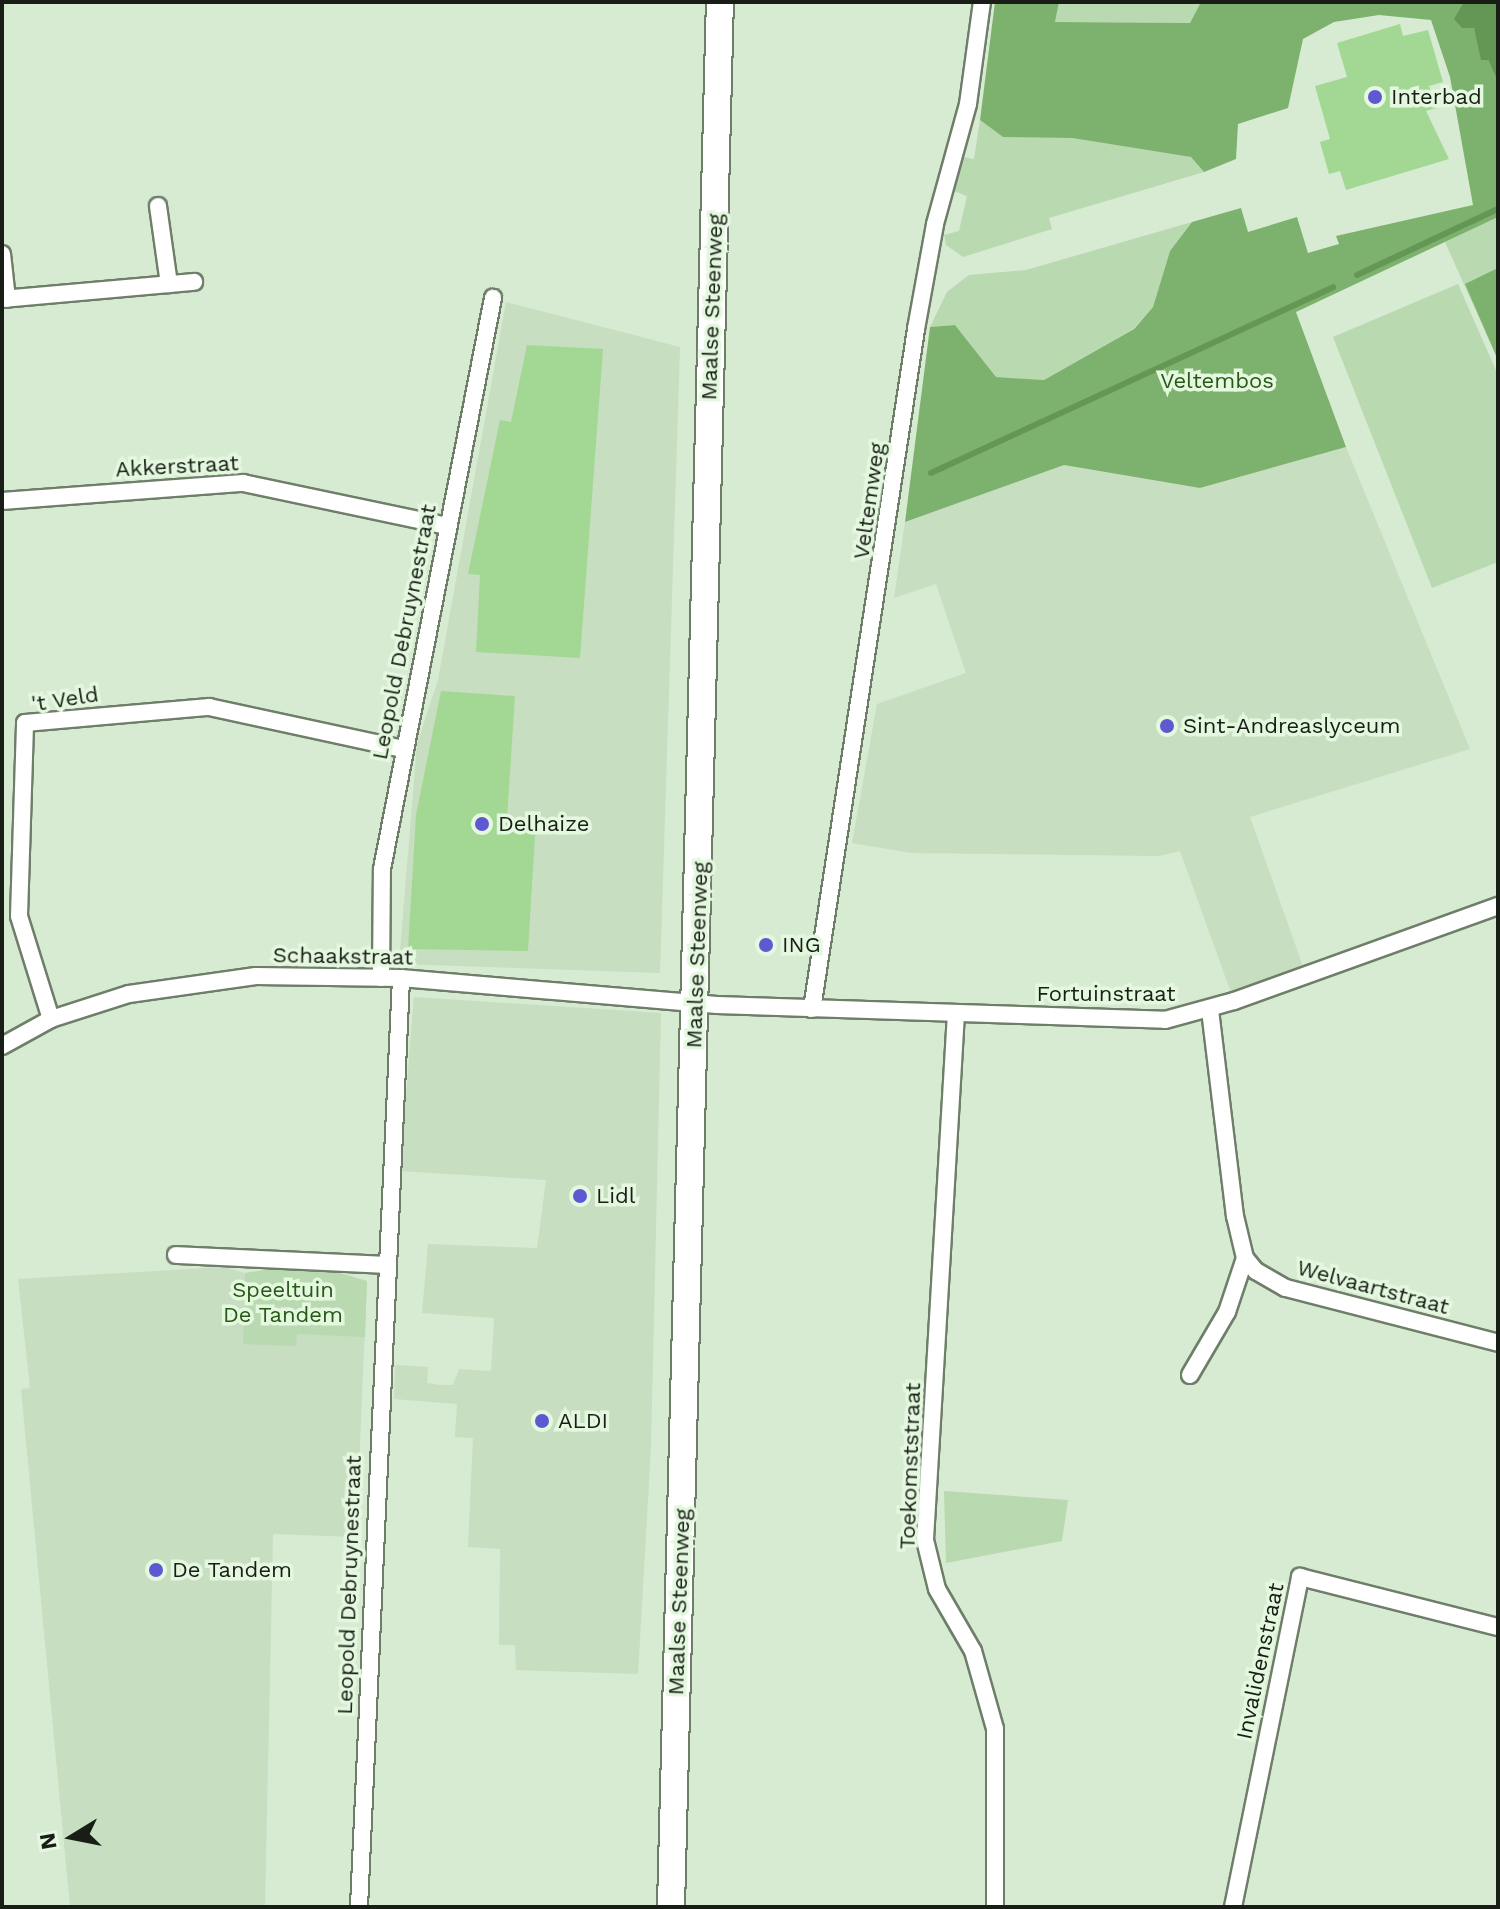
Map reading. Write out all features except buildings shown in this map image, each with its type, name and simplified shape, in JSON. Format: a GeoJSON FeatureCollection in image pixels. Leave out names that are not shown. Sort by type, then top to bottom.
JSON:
{"type":"FeatureCollection","features":[{"type":"Feature","properties":{"kind":"main road","name":"Maalse Steenweg"},"geometry":{"type":"LineString","coordinates":[[671,1907],[720,2]]}},
{"type":"Feature","properties":{"kind":"street","name":"Veltemweg"},"geometry":{"type":"LineString","coordinates":[[812,1009],[916,329],[935,224],[968,104],[982,2]]}},
{"type":"Feature","properties":{"kind":"street"},"geometry":{"type":"LineString","coordinates":[[158,206],[169,284]]}},
{"type":"Feature","properties":{"kind":"street"},"geometry":{"type":"LineString","coordinates":[[2,254],[5,299],[194,282]]}},
{"type":"Feature","properties":{"kind":"street","name":"Leopold Debruynestraat"},"geometry":{"type":"LineString","coordinates":[[381,978],[382,869],[493,298]]}},
{"type":"Feature","properties":{"kind":"street","name":"Akkerstraat"},"geometry":{"type":"LineString","coordinates":[[2,501],[243,483],[447,526]]}},
{"type":"Feature","properties":{"kind":"street","name":"'t Veld"},"geometry":{"type":"LineString","coordinates":[[51,1019],[19,916],[25,723],[209,707],[403,749]]}},
{"type":"Feature","properties":{"kind":"street","name":"Fortuinstraat"},"geometry":{"type":"LineString","coordinates":[[695,1002],[1136,1021],[1210,1010],[1498,906]]}},
{"type":"Feature","properties":{"kind":"street","name":"Schaakstraat"},"geometry":{"type":"LineString","coordinates":[[2,1046],[51,1019],[174,984],[256,976],[401,978],[695,1002]]}},
{"type":"Feature","properties":{"kind":"street","name":"Leopold Debruynestraat"},"geometry":{"type":"LineString","coordinates":[[359,1907],[385,1265],[401,978]]}},
{"type":"Feature","properties":{"kind":"street"},"geometry":{"type":"LineString","coordinates":[[1190,1375],[1227,1312],[1245,1258],[1210,1010]]}},
{"type":"Feature","properties":{"kind":"street","name":"Toekomststraat"},"geometry":{"type":"LineString","coordinates":[[956,1013],[925,1540],[937,1589],[973,1651],[995,1729],[995,1907]]}},
{"type":"Feature","properties":{"kind":"street"},"geometry":{"type":"LineString","coordinates":[[176,1255],[385,1265]]}},
{"type":"Feature","properties":{"kind":"street","name":"Welvaartstraat"},"geometry":{"type":"LineString","coordinates":[[1245,1258],[1286,1288],[1498,1343]]}},
{"type":"Feature","properties":{"kind":"street","name":"Invalidenstraat"},"geometry":{"type":"LineString","coordinates":[[1233,1907],[1300,1577],[1498,1627]]}},
{"type":"Feature","properties":{"kind":"shaded area"},"geometry":{"type":"Polygon","coordinates":[[[1464,2],[1498,2],[1498,83],[1488,60],[1481,60],[1474,28],[1462,28],[1454,19],[1464,2]]]}},
{"type":"Feature","properties":{"kind":"shaded area"},"geometry":{"type":"Polygon","coordinates":[[[506,302],[680,347],[660,973],[399,964],[417,744],[438,680],[506,302]]]}},
{"type":"Feature","properties":{"kind":"shaded area","name":"Sint-Andreaslyceum"},"geometry":{"type":"Polygon","coordinates":[[[1346,447],[1470,749],[1250,817],[1306,975],[1234,1001],[1180,851],[1159,856],[912,853],[852,843],[877,704],[966,673],[936,584],[894,598],[905,522],[1064,465],[1200,488],[1346,447]]]}},
{"type":"Feature","properties":{"kind":"shaded area"},"geometry":{"type":"Polygon","coordinates":[[[414,997],[661,1013],[651,1447],[638,1674],[516,1670],[515,1645],[499,1645],[500,1549],[468,1547],[473,1438],[455,1437],[457,1404],[394,1399],[395,1365],[428,1367],[427,1383],[440,1385],[453,1385],[459,1369],[491,1371],[494,1318],[422,1313],[428,1244],[537,1248],[546,1180],[400,1171],[414,997]]]}},
{"type":"Feature","properties":{"kind":"shaded area","name":"De Tandem"},"geometry":{"type":"Polygon","coordinates":[[[224,1267],[245,1273],[326,1269],[367,1281],[356,1537],[273,1534],[265,1907],[70,1907],[21,1389],[30,1388],[18,1279],[224,1267]]]}},
{"type":"Feature","properties":{"kind":"green space","name":"Veltembos"},"geometry":{"type":"Polygon","coordinates":[[[995,2],[1059,2],[1055,22],[1190,23],[1201,2],[1464,2],[1458,20],[1474,28],[1498,83],[1498,217],[1296,312],[1346,447],[1200,488],[1064,465],[905,522],[930,327],[955,325],[996,377],[1044,380],[1134,329],[1153,307],[1170,251],[1192,222],[1241,208],[1248,232],[1297,217],[1308,253],[1339,244],[1336,236],[1473,205],[1450,77],[1431,20],[1379,15],[1334,22],[1303,39],[1288,108],[1238,124],[1236,159],[1204,172],[1191,157],[1072,138],[1003,137],[980,120],[995,2]]]}},
{"type":"Feature","properties":{"kind":"green space"},"geometry":{"type":"Polygon","coordinates":[[[1059,2],[1201,2],[1190,23],[1055,22],[1059,2]]]}},
{"type":"Feature","properties":{"kind":"green space"},"geometry":{"type":"Polygon","coordinates":[[[980,120],[1003,137],[1072,138],[1191,157],[1204,172],[1049,218],[1052,229],[963,257],[946,245],[944,235],[959,231],[967,196],[951,190],[959,156],[974,159],[980,120]]]}},
{"type":"Feature","properties":{"kind":"green space"},"geometry":{"type":"Polygon","coordinates":[[[1498,217],[1498,360],[1445,242],[1498,217]]]}},
{"type":"Feature","properties":{"kind":"green space"},"geometry":{"type":"Polygon","coordinates":[[[1192,222],[1170,251],[1153,307],[1133,329],[1044,380],[996,377],[955,325],[930,327],[947,292],[969,275],[1026,270],[1192,222]]]}},
{"type":"Feature","properties":{"kind":"green space"},"geometry":{"type":"Polygon","coordinates":[[[1498,268],[1498,360],[1465,284],[1498,268]]]}},
{"type":"Feature","properties":{"kind":"green space"},"geometry":{"type":"Polygon","coordinates":[[[1458,284],[1498,375],[1498,562],[1432,588],[1333,337],[1458,284]]]}},
{"type":"Feature","properties":{"kind":"green space","name":"Speeltuin De Tandem"},"geometry":{"type":"Polygon","coordinates":[[[284,1267],[326,1269],[367,1281],[365,1337],[297,1334],[296,1346],[243,1344],[245,1273],[284,1267]]]}},
{"type":"Feature","properties":{"kind":"green space"},"geometry":{"type":"Polygon","coordinates":[[[944,1491],[1068,1500],[1062,1541],[946,1563],[944,1491]]]}},
{"type":"Feature","properties":{"kind":"waterway"},"geometry":{"type":"LineString","coordinates":[[1357,275],[1498,209]]}},
{"type":"Feature","properties":{"kind":"waterway"},"geometry":{"type":"LineString","coordinates":[[931,473],[1333,287]]}},
{"type":"Feature","properties":{"kind":"place","name":"Interbad"},"geometry":{"type":"Point","coordinates":[1375,97]}},
{"type":"Feature","properties":{"kind":"place","name":"Sint-Andreaslyceum"},"geometry":{"type":"Point","coordinates":[1167,726]}},
{"type":"Feature","properties":{"kind":"place","name":"Delhaize"},"geometry":{"type":"Point","coordinates":[482,824]}},
{"type":"Feature","properties":{"kind":"place","name":"ING"},"geometry":{"type":"Point","coordinates":[766,945]}},
{"type":"Feature","properties":{"kind":"place","name":"Lidl"},"geometry":{"type":"Point","coordinates":[580,1196]}},
{"type":"Feature","properties":{"kind":"place","name":"ALDI"},"geometry":{"type":"Point","coordinates":[542,1421]}},
{"type":"Feature","properties":{"kind":"place","name":"De Tandem"},"geometry":{"type":"Point","coordinates":[156,1570]}}]}
